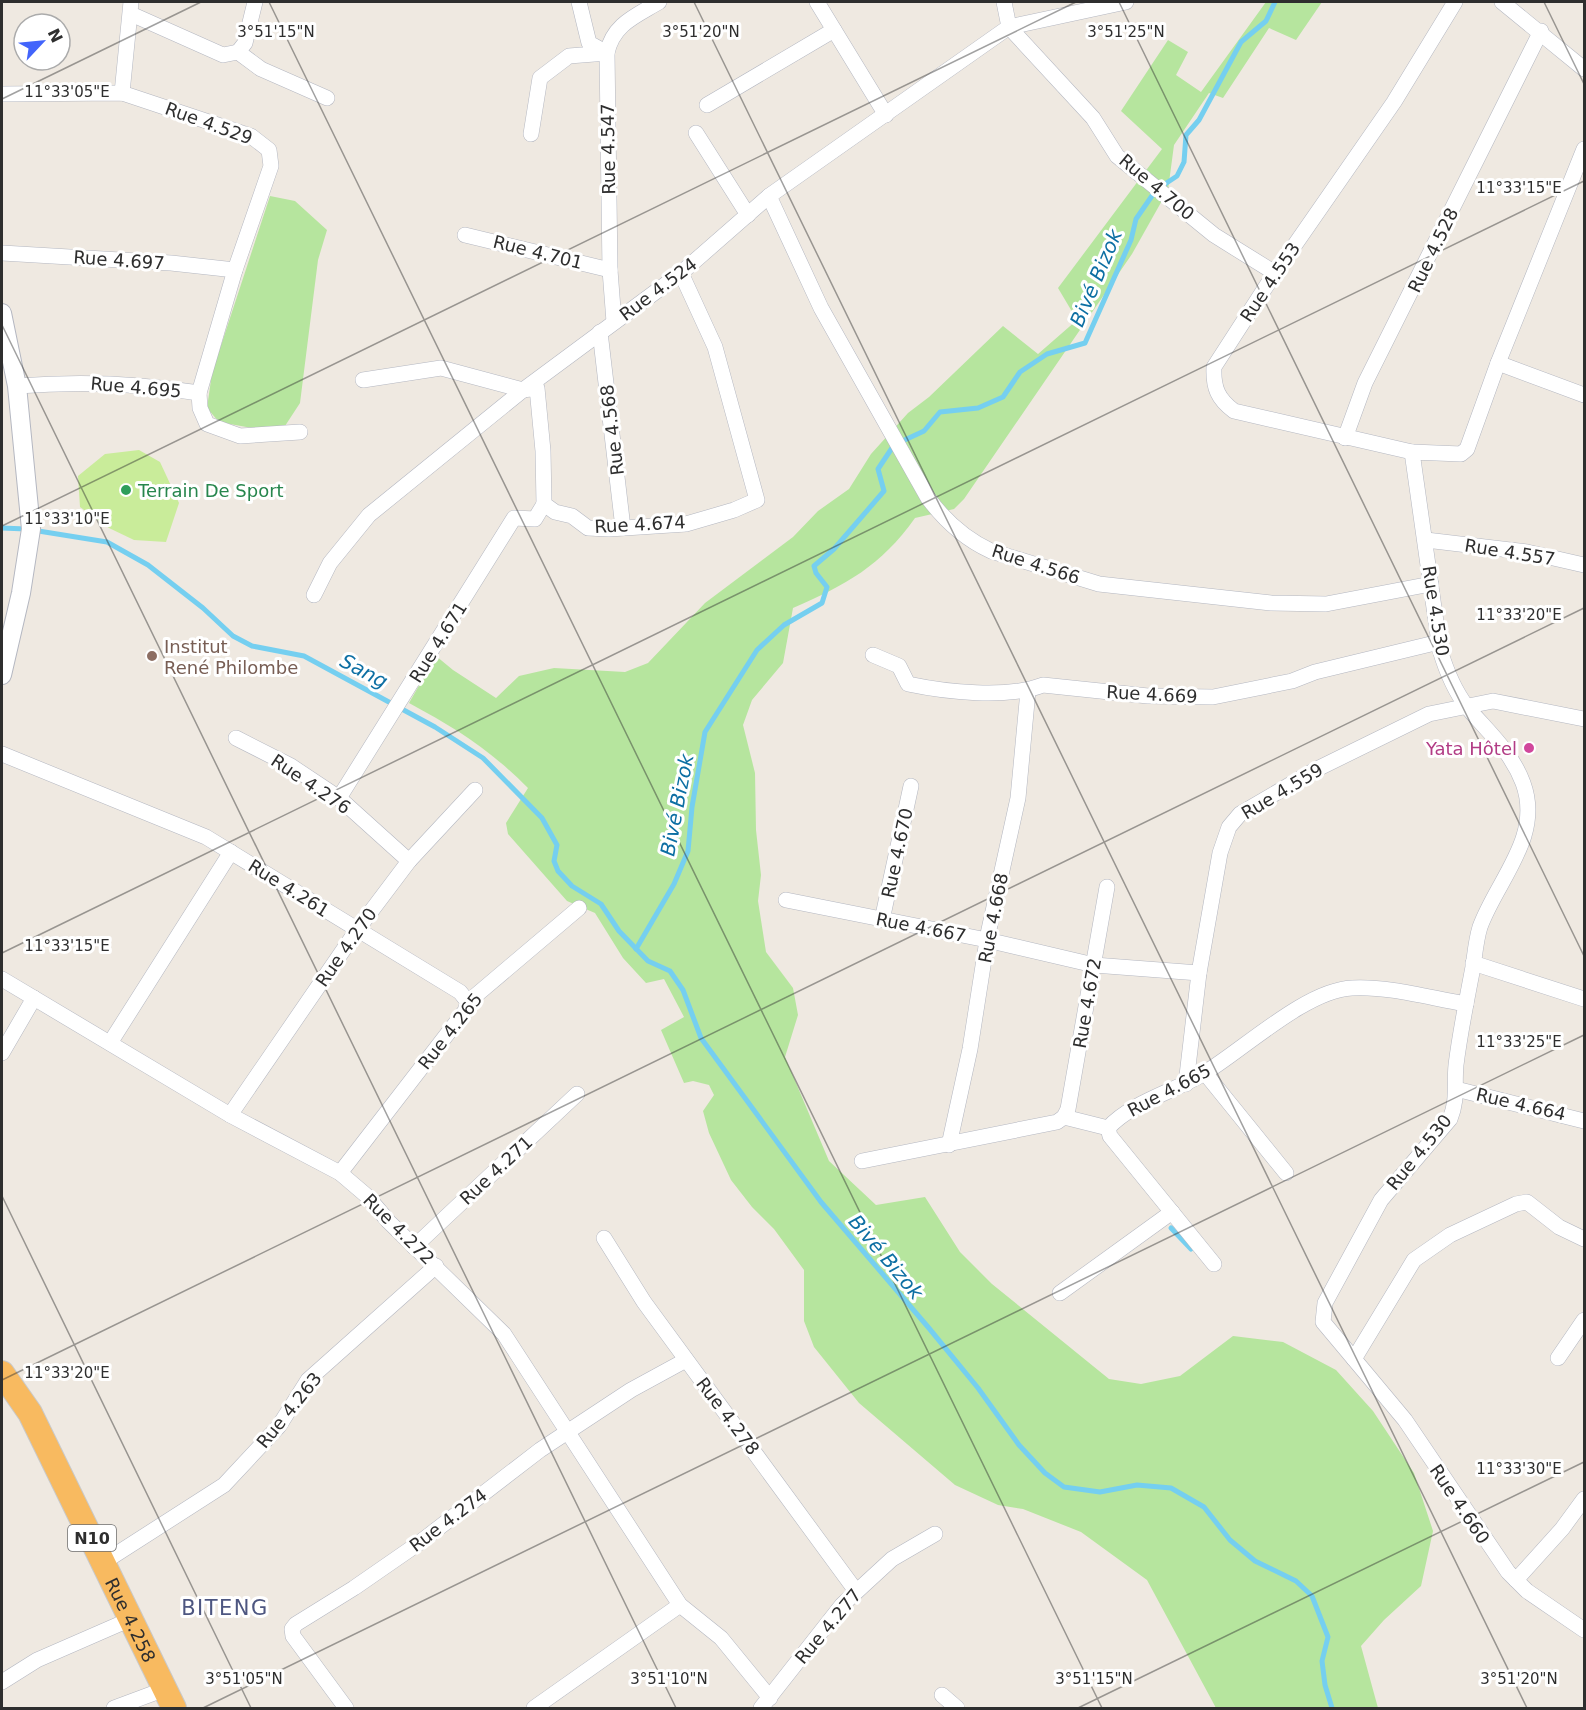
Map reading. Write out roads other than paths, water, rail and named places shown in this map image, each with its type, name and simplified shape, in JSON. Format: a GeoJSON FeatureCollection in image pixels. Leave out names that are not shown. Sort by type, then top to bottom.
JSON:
{"type":"FeatureCollection","features":[{"type":"Feature","properties":{"kind":"highway","name":"Rue 4.258"},"geometry":{"type":"LineString","coordinates":[[2,1373],[30,1413],[170,1699]]}},
{"type":"Feature","properties":{"kind":"street"},"geometry":{"type":"LineString","coordinates":[[122,93],[131,8],[223,55],[238,52],[246,43],[255,2]]}},
{"type":"Feature","properties":{"kind":"street"},"geometry":{"type":"LineString","coordinates":[[579,2],[589,43],[607,53]]}},
{"type":"Feature","properties":{"kind":"street","name":"Rue 4.547"},"geometry":{"type":"LineString","coordinates":[[614,322],[610,270],[607,53],[610,38],[618,27],[659,2]]}},
{"type":"Feature","properties":{"kind":"street"},"geometry":{"type":"LineString","coordinates":[[817,2],[886,115]]}},
{"type":"Feature","properties":{"kind":"street"},"geometry":{"type":"LineString","coordinates":[[1004,2],[1009,27],[1126,2]]}},
{"type":"Feature","properties":{"kind":"street","name":"Rue 4.553"},"geometry":{"type":"LineString","coordinates":[[1412,452],[1234,411],[1221,402],[1213,383],[1214,368],[1275,273],[1394,102],[1455,2]]}},
{"type":"Feature","properties":{"kind":"street"},"geometry":{"type":"LineString","coordinates":[[1506,2],[1584,69]]}},
{"type":"Feature","properties":{"kind":"street","name":"Rue 4.524"},"geometry":{"type":"LineString","coordinates":[[314,595],[330,563],[362,521],[523,390],[681,273],[769,196],[1009,27]]}},
{"type":"Feature","properties":{"kind":"street","name":"Rue 4.700"},"geometry":{"type":"LineString","coordinates":[[1009,27],[1093,118],[1117,156],[1214,235],[1275,273]]}},
{"type":"Feature","properties":{"kind":"street"},"geometry":{"type":"LineString","coordinates":[[706,105],[834,30]]}},
{"type":"Feature","properties":{"kind":"street","name":"Rue 4.528"},"geometry":{"type":"LineString","coordinates":[[1344,438],[1365,383],[1541,31]]}},
{"type":"Feature","properties":{"kind":"street"},"geometry":{"type":"LineString","coordinates":[[238,52],[261,69],[327,98]]}},
{"type":"Feature","properties":{"kind":"street"},"geometry":{"type":"LineString","coordinates":[[531,134],[540,78],[569,56],[607,53]]}},
{"type":"Feature","properties":{"kind":"street","name":"Rue 4.529"},"geometry":{"type":"LineString","coordinates":[[2,94],[122,93],[251,136],[269,150],[271,166],[235,270],[199,393]]}},
{"type":"Feature","properties":{"kind":"street"},"geometry":{"type":"LineString","coordinates":[[696,133],[748,215]]}},
{"type":"Feature","properties":{"kind":"street"},"geometry":{"type":"LineString","coordinates":[[1412,452],[1465,452],[1498,363],[1584,149]]}},
{"type":"Feature","properties":{"kind":"street","name":"Rue 4.566"},"geometry":{"type":"LineString","coordinates":[[769,196],[821,308],[928,498],[941,516],[975,543],[991,551],[1099,584],[1271,603],[1326,603],[1431,584]]}},
{"type":"Feature","properties":{"kind":"street","name":"Rue 4.701"},"geometry":{"type":"LineString","coordinates":[[465,235],[610,270]]}},
{"type":"Feature","properties":{"kind":"street","name":"Rue 4.697"},"geometry":{"type":"LineString","coordinates":[[2,253],[106,258],[235,270]]}},
{"type":"Feature","properties":{"kind":"street","name":"Rue 4.674"},"geometry":{"type":"LineString","coordinates":[[544,504],[555,512],[572,516],[588,528],[623,528],[686,524],[734,510],[757,500],[714,348],[681,273]]}},
{"type":"Feature","properties":{"kind":"street"},"geometry":{"type":"LineString","coordinates":[[2,313],[17,386],[31,529],[21,593],[2,675]]}},
{"type":"Feature","properties":{"kind":"street","name":"Rue 4.568"},"geometry":{"type":"LineString","coordinates":[[600,332],[623,528]]}},
{"type":"Feature","properties":{"kind":"street"},"geometry":{"type":"LineString","coordinates":[[1498,363],[1584,395]]}},
{"type":"Feature","properties":{"kind":"street"},"geometry":{"type":"LineString","coordinates":[[363,380],[441,368],[523,390],[537,388],[543,451],[544,504]]}},
{"type":"Feature","properties":{"kind":"street","name":"Rue 4.695"},"geometry":{"type":"LineString","coordinates":[[17,386],[69,381],[145,385],[199,393],[200,408],[207,424],[240,436],[300,432]]}},
{"type":"Feature","properties":{"kind":"street","name":"Rue 4.530"},"geometry":{"type":"LineString","coordinates":[[1323,1322],[1324,1303],[1370,1216],[1392,1185],[1450,1119],[1455,1108],[1456,1069],[1480,928],[1512,868],[1523,840],[1528,812],[1524,784],[1506,748],[1466,705],[1447,673],[1439,642],[1431,584],[1431,540],[1412,452]]}},
{"type":"Feature","properties":{"kind":"street","name":"Rue 4.671"},"geometry":{"type":"LineString","coordinates":[[339,798],[514,518],[535,519],[544,504]]}},
{"type":"Feature","properties":{"kind":"street","name":"Rue 4.557"},"geometry":{"type":"LineString","coordinates":[[1431,540],[1527,552],[1584,565]]}},
{"type":"Feature","properties":{"kind":"street","name":"Rue 4.669"},"geometry":{"type":"LineString","coordinates":[[873,655],[899,666],[908,684],[969,694],[1028,691],[1043,685],[1148,696],[1213,697],[1292,681],[1315,672],[1439,642]]}},
{"type":"Feature","properties":{"kind":"street","name":"Rue 4.668"},"geometry":{"type":"LineString","coordinates":[[949,1145],[969,1049],[987,940],[1018,798],[1028,691]]}},
{"type":"Feature","properties":{"kind":"street","name":"Rue 4.559"},"geometry":{"type":"LineString","coordinates":[[1186,1084],[1199,973],[1220,853],[1229,827],[1240,814],[1315,770],[1430,714],[1493,701],[1584,719]]}},
{"type":"Feature","properties":{"kind":"street","name":"Rue 4.276"},"geometry":{"type":"LineString","coordinates":[[236,738],[291,766],[339,798],[409,861]]}},
{"type":"Feature","properties":{"kind":"street","name":"Rue 4.261"},"geometry":{"type":"LineString","coordinates":[[2,754],[170,821],[231,852],[460,992],[468,1002]]}},
{"type":"Feature","properties":{"kind":"street","name":"Rue 4.670"},"geometry":{"type":"LineString","coordinates":[[882,921],[911,786]]}},
{"type":"Feature","properties":{"kind":"street","name":"Rue 4.270"},"geometry":{"type":"LineString","coordinates":[[230,1115],[357,930],[409,861],[475,790]]}},
{"type":"Feature","properties":{"kind":"street","name":"Rue 4.261"},"geometry":{"type":"LineString","coordinates":[[110,1043],[231,852]]}},
{"type":"Feature","properties":{"kind":"street","name":"Rue 4.672"},"geometry":{"type":"LineString","coordinates":[[1064,1117],[1068,1109],[1107,887]]}},
{"type":"Feature","properties":{"kind":"street","name":"Rue 4.667"},"geometry":{"type":"LineString","coordinates":[[786,900],[882,921],[987,940],[1094,965],[1199,973]]}},
{"type":"Feature","properties":{"kind":"street","name":"Rue 4.265"},"geometry":{"type":"LineString","coordinates":[[340,1173],[465,1011],[468,1002],[579,908]]}},
{"type":"Feature","properties":{"kind":"street"},"geometry":{"type":"LineString","coordinates":[[1473,963],[1584,999]]}},
{"type":"Feature","properties":{"kind":"street","name":"Rue 4.272"},"geometry":{"type":"LineString","coordinates":[[2,979],[230,1115],[340,1173],[367,1196],[414,1246],[504,1334],[680,1605],[721,1638],[766,1703]]}},
{"type":"Feature","properties":{"kind":"street","name":"Rue 4.665"},"geometry":{"type":"LineString","coordinates":[[1064,1117],[1108,1128],[1120,1116],[1186,1084],[1282,1019],[1325,995],[1351,988],[1378,989],[1466,1004]]}},
{"type":"Feature","properties":{"kind":"street"},"geometry":{"type":"LineString","coordinates":[[2,1053],[34,998]]}},
{"type":"Feature","properties":{"kind":"street"},"geometry":{"type":"LineString","coordinates":[[1204,1073],[1286,1173]]}},
{"type":"Feature","properties":{"kind":"street","name":"Rue 4.664"},"geometry":{"type":"LineString","coordinates":[[1456,1089],[1584,1121]]}},
{"type":"Feature","properties":{"kind":"street","name":"Rue 4.271"},"geometry":{"type":"LineString","coordinates":[[414,1246],[577,1094]]}},
{"type":"Feature","properties":{"kind":"street"},"geometry":{"type":"LineString","coordinates":[[862,1161],[1057,1122],[1064,1117]]}},
{"type":"Feature","properties":{"kind":"street"},"geometry":{"type":"LineString","coordinates":[[1108,1128],[1110,1136],[1214,1264]]}},
{"type":"Feature","properties":{"kind":"street"},"geometry":{"type":"LineString","coordinates":[[1354,1359],[1414,1260],[1450,1235],[1516,1204],[1527,1202],[1559,1227],[1584,1239]]}},
{"type":"Feature","properties":{"kind":"street"},"geometry":{"type":"LineString","coordinates":[[1060,1293],[1172,1212]]}},
{"type":"Feature","properties":{"kind":"street","name":"Rue 4.278"},"geometry":{"type":"LineString","coordinates":[[604,1238],[644,1302],[856,1591]]}},
{"type":"Feature","properties":{"kind":"street","name":"Rue 4.263"},"geometry":{"type":"LineString","coordinates":[[104,1562],[224,1485],[279,1426],[308,1380],[436,1266]]}},
{"type":"Feature","properties":{"kind":"street"},"geometry":{"type":"LineString","coordinates":[[1558,1358],[1584,1320]]}},
{"type":"Feature","properties":{"kind":"street","name":"Rue 4.660"},"geometry":{"type":"LineString","coordinates":[[1323,1322],[1405,1420],[1501,1563],[1527,1591],[1584,1630]]}},
{"type":"Feature","properties":{"kind":"street","name":"Rue 4.274"},"geometry":{"type":"LineString","coordinates":[[346,1708],[293,1636],[292,1629],[296,1624],[354,1588],[419,1543],[540,1450],[631,1390],[686,1360]]}},
{"type":"Feature","properties":{"kind":"street"},"geometry":{"type":"LineString","coordinates":[[1516,1580],[1562,1529],[1584,1498]]}},
{"type":"Feature","properties":{"kind":"street","name":"Rue 4.277"},"geometry":{"type":"LineString","coordinates":[[766,1703],[842,1605],[856,1591],[892,1559],[935,1534]]}},
{"type":"Feature","properties":{"kind":"street"},"geometry":{"type":"LineString","coordinates":[[534,1708],[680,1605]]}},
{"type":"Feature","properties":{"kind":"street"},"geometry":{"type":"LineString","coordinates":[[2,1682],[37,1660],[131,1619]]}},
{"type":"Feature","properties":{"kind":"street"},"geometry":{"type":"LineString","coordinates":[[942,1695],[957,1708]]}},
{"type":"Feature","properties":{"kind":"street"},"geometry":{"type":"LineString","coordinates":[[114,1708],[170,1699]]}},
{"type":"Feature","properties":{"kind":"waterway","name":"Bivé Bizok"},"geometry":{"type":"LineString","coordinates":[[636,949],[674,884],[688,851],[692,807],[705,732],[757,650],[784,625],[822,603],[827,587],[816,573],[814,566],[834,549],[884,491],[878,469],[894,445],[924,431],[940,412],[978,408],[1003,397],[1020,372],[1047,354],[1085,343],[1131,240],[1136,219],[1156,190],[1177,176],[1184,162],[1186,135],[1199,120],[1241,42],[1266,21],[1275,2]]}},
{"type":"Feature","properties":{"kind":"waterway","name":"Bivé Bizok"},"geometry":{"type":"LineString","coordinates":[[2,528],[26,529],[107,542],[148,565],[203,608],[233,636],[252,646],[304,656],[435,727],[483,758],[542,818],[557,845],[554,861],[558,871],[572,886],[601,904],[619,931],[648,961],[670,971],[683,990],[701,1038],[821,1202],[928,1327],[978,1388],[1019,1445],[1045,1473],[1064,1487],[1100,1492],[1137,1485],[1171,1488],[1204,1507],[1230,1540],[1255,1561],[1296,1581],[1312,1596],[1328,1637],[1322,1661],[1325,1685],[1332,1708]]}},
{"type":"Feature","properties":{"kind":"waterway"},"geometry":{"type":"LineString","coordinates":[[1171,1228],[1191,1249]]}},
{"type":"Feature","properties":{"kind":"place","name":"Terrain De Sport"},"geometry":{"type":"Point","coordinates":[126,490]}},
{"type":"Feature","properties":{"kind":"place","name":"Institut René Philombe"},"geometry":{"type":"Point","coordinates":[152,656]}},
{"type":"Feature","properties":{"kind":"place","name":"Yata Hôtel"},"geometry":{"type":"Point","coordinates":[1529,748]}},
{"type":"Feature","properties":{"kind":"district","name":"BITENG"},"geometry":{"type":"Point","coordinates":[225,1608]}},
{"type":"Feature","properties":{"kind":"water label","name":"Sang"},"geometry":{"type":"Point","coordinates":[364,671]}}]}
